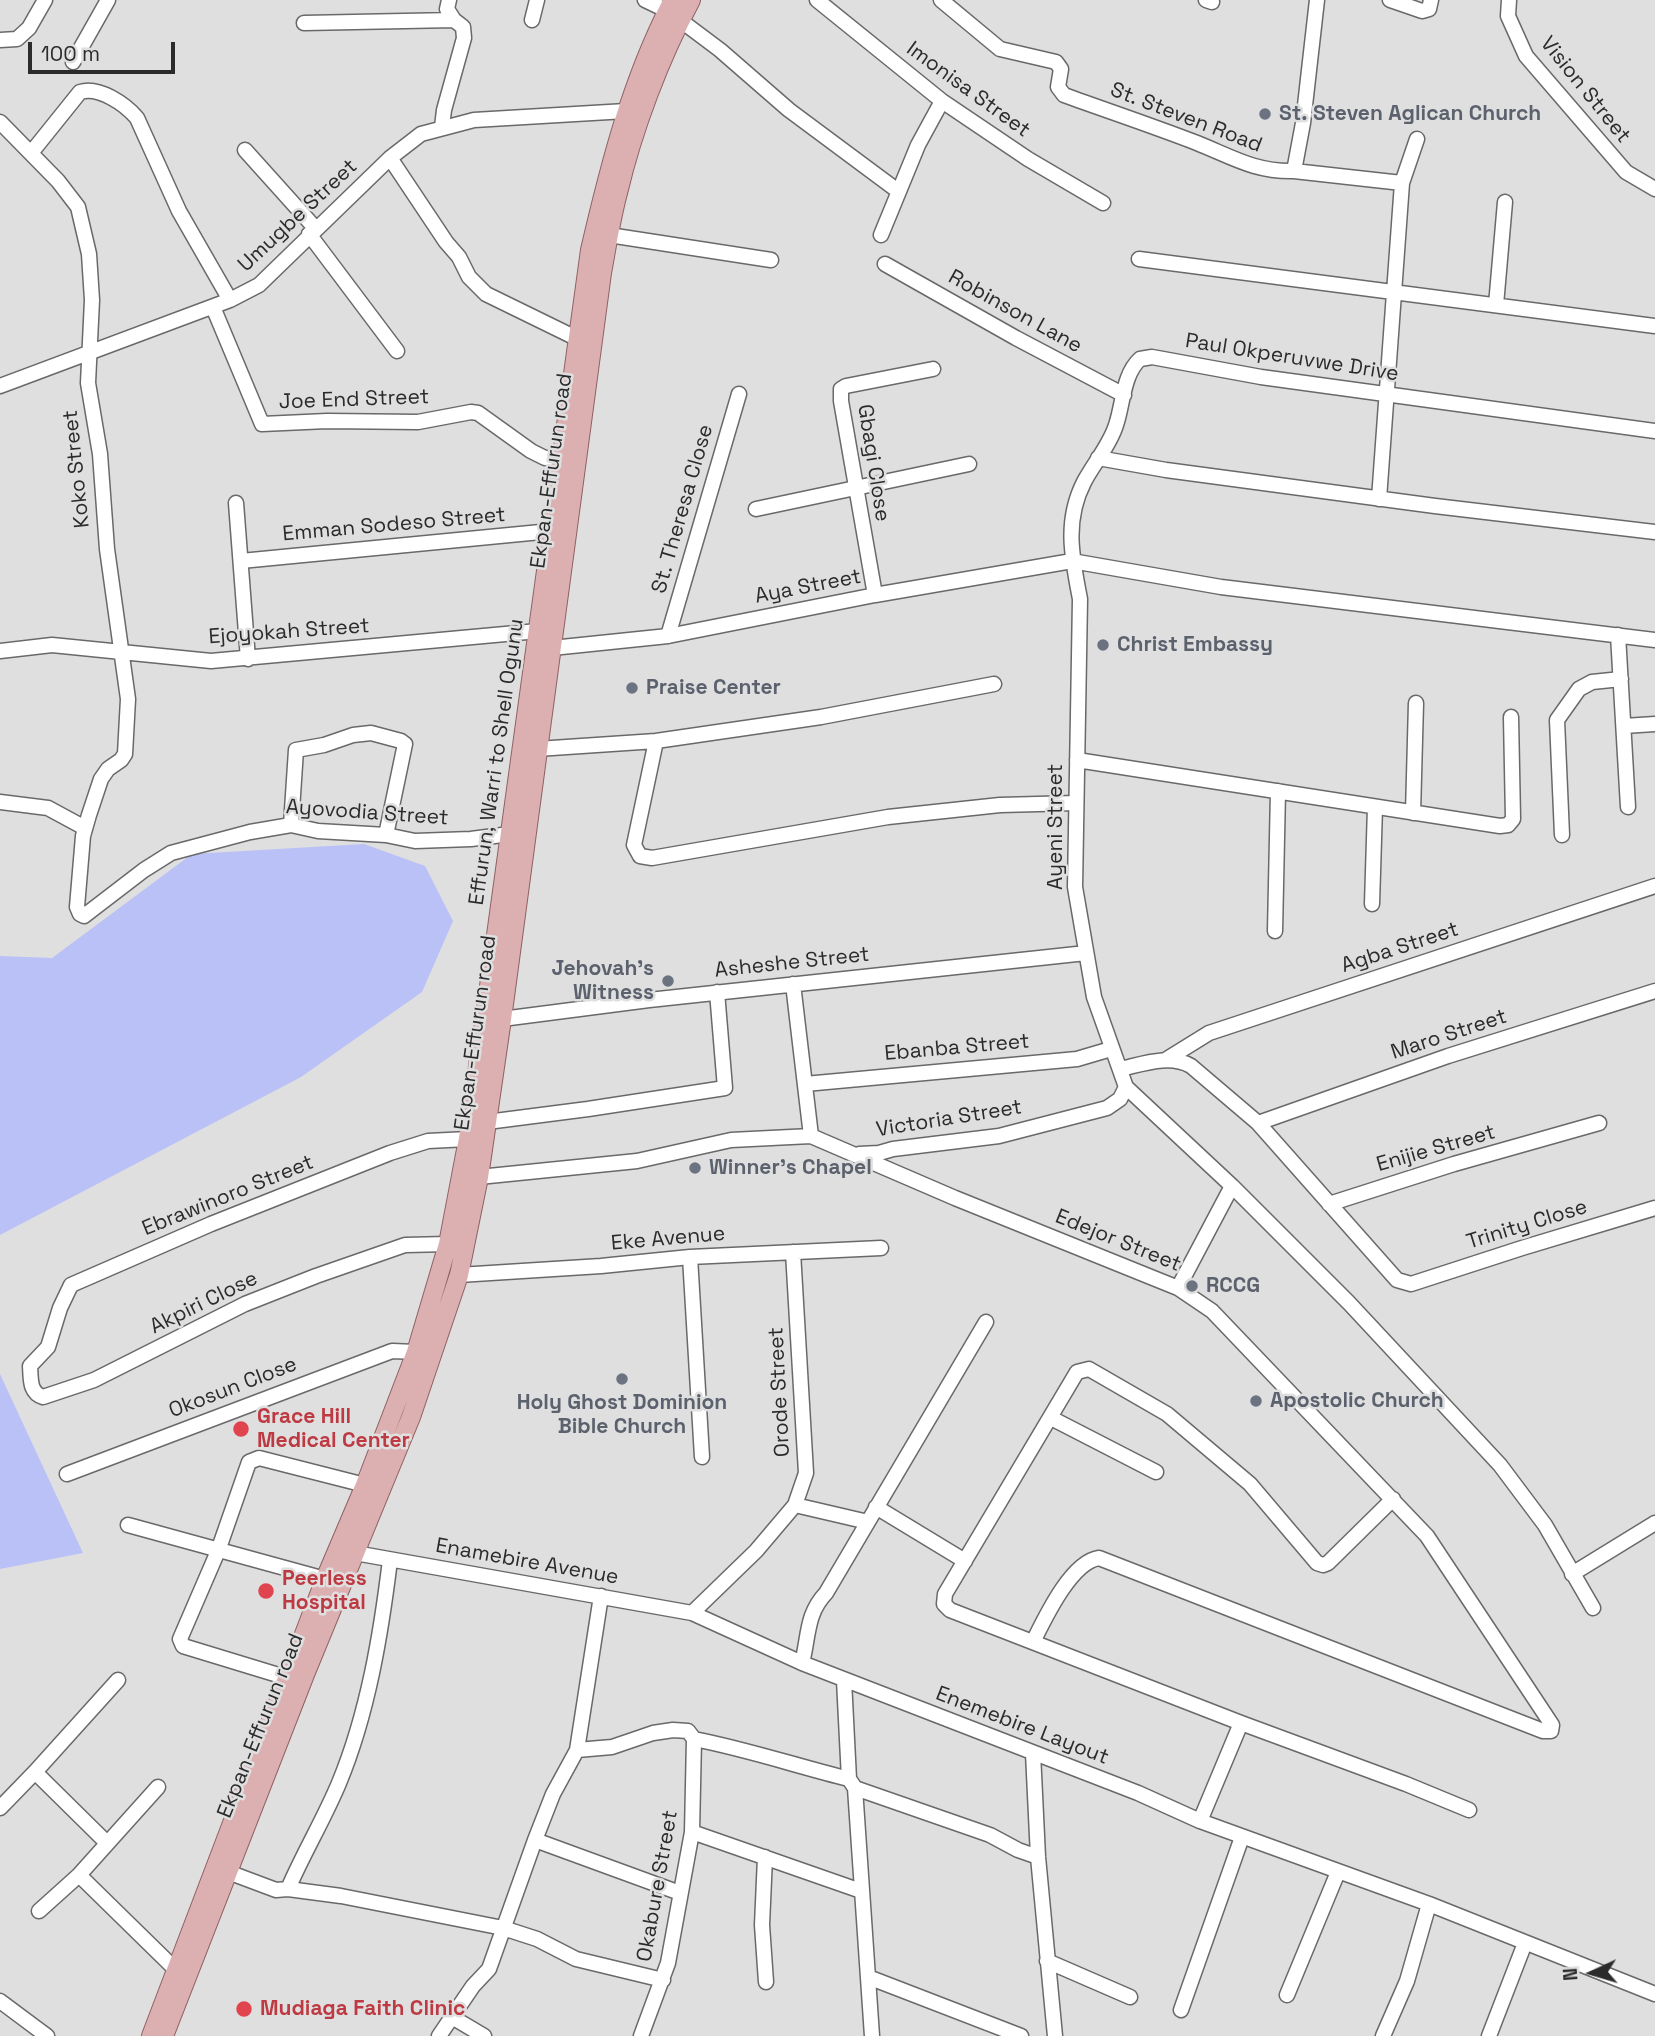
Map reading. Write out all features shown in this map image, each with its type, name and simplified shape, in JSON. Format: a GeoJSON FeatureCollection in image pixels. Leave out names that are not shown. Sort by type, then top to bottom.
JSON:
{"type":"FeatureCollection","features":[{"type":"Feature","properties":{"kind":"main road","name":"Ekpan-Effurun road"},"geometry":{"type":"LineString","coordinates":[[164,2035],[411,1417],[458,1275],[479,1177],[502,1019],[552,648],[559,533],[609,235],[618,192],[674,10],[691,0]]}},
{"type":"Feature","properties":{"kind":"main road","name":"Effurun, Warri to Shell Ogunu"},"geometry":{"type":"LineString","coordinates":[[164,2035],[176,1970],[324,1579],[365,1485],[416,1352],[448,1244],[468,1139],[538,631],[559,533],[561,458],[590,250],[610,162],[626,111],[674,10]]}},
{"type":"Feature","properties":{"kind":"street"},"geometry":{"type":"LineString","coordinates":[[1,39],[17,39],[29,28],[45,0]]}},
{"type":"Feature","properties":{"kind":"street"},"geometry":{"type":"LineString","coordinates":[[73,62],[108,0]]}},
{"type":"Feature","properties":{"kind":"street"},"geometry":{"type":"LineString","coordinates":[[442,127],[444,110],[464,38],[463,27],[447,9],[449,0]]}},
{"type":"Feature","properties":{"kind":"street"},"geometry":{"type":"LineString","coordinates":[[532,20],[537,0]]}},
{"type":"Feature","properties":{"kind":"street"},"geometry":{"type":"LineString","coordinates":[[645,0],[674,10],[789,110],[898,191]]}},
{"type":"Feature","properties":{"kind":"street","name":"Imonisa Street"},"geometry":{"type":"LineString","coordinates":[[817,0],[942,101],[1028,159],[1103,203]]}},
{"type":"Feature","properties":{"kind":"street","name":"St. Steven Road"},"geometry":{"type":"LineString","coordinates":[[941,0],[999,49],[1056,62],[1062,69],[1058,87],[1064,94],[1249,166],[1273,172],[1294,171]]}},
{"type":"Feature","properties":{"kind":"street"},"geometry":{"type":"LineString","coordinates":[[1317,0],[1303,123],[1294,171],[1402,183]]}},
{"type":"Feature","properties":{"kind":"street"},"geometry":{"type":"LineString","coordinates":[[1390,0],[1422,11],[1429,9],[1431,0]]}},
{"type":"Feature","properties":{"kind":"street","name":"Vision Street"},"geometry":{"type":"LineString","coordinates":[[1508,0],[1508,16],[1526,56],[1626,172],[1655,189]]}},
{"type":"Feature","properties":{"kind":"street"},"geometry":{"type":"LineString","coordinates":[[304,23],[454,20]]}},
{"type":"Feature","properties":{"kind":"street"},"geometry":{"type":"LineString","coordinates":[[31,153],[80,92],[94,90],[129,108],[137,118],[179,211],[230,300]]}},
{"type":"Feature","properties":{"kind":"street"},"geometry":{"type":"LineString","coordinates":[[881,235],[929,121],[942,101]]}},
{"type":"Feature","properties":{"kind":"street","name":"Umugbe Street"},"geometry":{"type":"LineString","coordinates":[[0,386],[213,307],[260,285],[390,158],[421,134],[474,120],[626,111]]}},
{"type":"Feature","properties":{"kind":"street","name":"Koko Street"},"geometry":{"type":"LineString","coordinates":[[0,122],[58,181],[78,207],[89,254],[92,300],[88,383],[100,454],[107,549],[128,699],[125,754],[100,779],[85,828]]}},
{"type":"Feature","properties":{"kind":"street"},"geometry":{"type":"LineString","coordinates":[[1379,499],[1402,183],[1417,139]]}},
{"type":"Feature","properties":{"kind":"street"},"geometry":{"type":"LineString","coordinates":[[245,150],[313,231],[397,351]]}},
{"type":"Feature","properties":{"kind":"street"},"geometry":{"type":"LineString","coordinates":[[390,158],[446,242],[460,257],[469,277],[486,294],[576,338]]}},
{"type":"Feature","properties":{"kind":"street"},"geometry":{"type":"LineString","coordinates":[[1496,305],[1505,202]]}},
{"type":"Feature","properties":{"kind":"street"},"geometry":{"type":"LineString","coordinates":[[609,235],[771,260]]}},
{"type":"Feature","properties":{"kind":"street"},"geometry":{"type":"LineString","coordinates":[[1139,259],[1655,326]]}},
{"type":"Feature","properties":{"kind":"street","name":"Robinson Lane"},"geometry":{"type":"LineString","coordinates":[[885,264],[1124,395]]}},
{"type":"Feature","properties":{"kind":"street","name":"Joe End Street"},"geometry":{"type":"LineString","coordinates":[[213,307],[262,424],[327,421],[418,422],[471,412],[478,413],[531,451],[545,457],[561,458]]}},
{"type":"Feature","properties":{"kind":"street","name":"Paul Okperuvwe Drive"},"geometry":{"type":"LineString","coordinates":[[1072,561],[1070,530],[1073,508],[1115,428],[1131,370],[1140,359],[1152,357],[1207,369],[1655,431]]}},
{"type":"Feature","properties":{"kind":"street","name":"Gbagi Close"},"geometry":{"type":"LineString","coordinates":[[875,595],[854,487],[841,389],[933,369]]}},
{"type":"Feature","properties":{"kind":"street","name":"St. Theresa Close"},"geometry":{"type":"LineString","coordinates":[[668,636],[738,394]]}},
{"type":"Feature","properties":{"kind":"street"},"geometry":{"type":"LineString","coordinates":[[1098,458],[1379,499],[1655,532]]}},
{"type":"Feature","properties":{"kind":"street"},"geometry":{"type":"LineString","coordinates":[[756,509],[969,464]]}},
{"type":"Feature","properties":{"kind":"street"},"geometry":{"type":"LineString","coordinates":[[236,503],[248,659]]}},
{"type":"Feature","properties":{"kind":"street","name":"Emman Sodeso Street"},"geometry":{"type":"LineString","coordinates":[[241,561],[559,533]]}},
{"type":"Feature","properties":{"kind":"street","name":"Aya Street"},"geometry":{"type":"LineString","coordinates":[[552,648],[668,636],[875,595],[1072,561],[1221,587],[1655,640]]}},
{"type":"Feature","properties":{"kind":"street","name":"Ayeni Street"},"geometry":{"type":"LineString","coordinates":[[1072,561],[1080,599],[1074,887],[1094,997],[1126,1087]]}},
{"type":"Feature","properties":{"kind":"street","name":"Ejoyokah Street"},"geometry":{"type":"LineString","coordinates":[[0,651],[52,645],[211,661],[538,631]]}},
{"type":"Feature","properties":{"kind":"street"},"geometry":{"type":"LineString","coordinates":[[1618,635],[1628,807]]}},
{"type":"Feature","properties":{"kind":"street"},"geometry":{"type":"LineString","coordinates":[[1562,835],[1557,720],[1579,689],[1592,682],[1621,679]]}},
{"type":"Feature","properties":{"kind":"street"},"geometry":{"type":"LineString","coordinates":[[537,749],[656,741],[821,717],[994,684]]}},
{"type":"Feature","properties":{"kind":"street"},"geometry":{"type":"LineString","coordinates":[[1413,813],[1416,703]]}},
{"type":"Feature","properties":{"kind":"street"},"geometry":{"type":"LineString","coordinates":[[1077,760],[1500,826],[1508,825],[1513,819],[1511,717]]}},
{"type":"Feature","properties":{"kind":"street"},"geometry":{"type":"LineString","coordinates":[[1623,726],[1655,724]]}},
{"type":"Feature","properties":{"kind":"street"},"geometry":{"type":"LineString","coordinates":[[291,825],[296,750],[371,733],[405,744],[386,835]]}},
{"type":"Feature","properties":{"kind":"street"},"geometry":{"type":"LineString","coordinates":[[656,741],[634,845],[640,856],[652,858],[888,817],[1000,804],[1076,803]]}},
{"type":"Feature","properties":{"kind":"street"},"geometry":{"type":"LineString","coordinates":[[1275,931],[1278,792]]}},
{"type":"Feature","properties":{"kind":"street"},"geometry":{"type":"LineString","coordinates":[[0,802],[48,808],[85,828]]}},
{"type":"Feature","properties":{"kind":"street"},"geometry":{"type":"LineString","coordinates":[[1372,904],[1375,807]]}},
{"type":"Feature","properties":{"kind":"street","name":"Ayovodia Street"},"geometry":{"type":"LineString","coordinates":[[85,828],[77,907],[84,916],[171,853],[250,832],[291,825],[318,831],[386,835],[415,841],[471,839],[510,834]]}},
{"type":"Feature","properties":{"kind":"street","name":"Agba Street"},"geometry":{"type":"LineString","coordinates":[[1163,1061],[1209,1033],[1655,886]]}},
{"type":"Feature","properties":{"kind":"street","name":"Asheshe Street"},"geometry":{"type":"LineString","coordinates":[[502,1019],[717,992],[1086,953]]}},
{"type":"Feature","properties":{"kind":"street"},"geometry":{"type":"LineString","coordinates":[[793,984],[811,1136]]}},
{"type":"Feature","properties":{"kind":"street","name":"Maro Street"},"geometry":{"type":"LineString","coordinates":[[1258,1123],[1448,1056],[1655,991]]}},
{"type":"Feature","properties":{"kind":"street"},"geometry":{"type":"LineString","coordinates":[[487,1122],[601,1108],[725,1088],[717,992]]}},
{"type":"Feature","properties":{"kind":"street","name":"Ebanba Street"},"geometry":{"type":"LineString","coordinates":[[805,1083],[1077,1059],[1111,1049]]}},
{"type":"Feature","properties":{"kind":"street"},"geometry":{"type":"LineString","coordinates":[[1120,1069],[1180,1060],[1191,1066],[1258,1123],[1329,1204]]}},
{"type":"Feature","properties":{"kind":"street"},"geometry":{"type":"LineString","coordinates":[[1126,1087],[1232,1186],[1349,1303],[1500,1465],[1545,1525],[1593,1608]]}},
{"type":"Feature","properties":{"kind":"street","name":"Victoria Street"},"geometry":{"type":"LineString","coordinates":[[851,1154],[879,1153],[999,1136],[1107,1108],[1120,1098],[1126,1087]]}},
{"type":"Feature","properties":{"kind":"street","name":"Enijie Street"},"geometry":{"type":"LineString","coordinates":[[1329,1204],[1454,1164],[1599,1123]]}},
{"type":"Feature","properties":{"kind":"street","name":"Edejor Street"},"geometry":{"type":"LineString","coordinates":[[479,1177],[638,1161],[731,1140],[811,1136],[1178,1288],[1212,1311],[1393,1499],[1442,1556],[1552,1725],[1551,1731],[1543,1731],[1099,1558],[1091,1559],[1082,1565],[1050,1609],[1033,1642]]}},
{"type":"Feature","properties":{"kind":"street","name":"Ebrawinoro Street"},"geometry":{"type":"LineString","coordinates":[[48,1347],[60,1307],[71,1285],[211,1224],[390,1153],[428,1141],[468,1139]]}},
{"type":"Feature","properties":{"kind":"street"},"geometry":{"type":"LineString","coordinates":[[1178,1288],[1232,1186]]}},
{"type":"Feature","properties":{"kind":"street","name":"Trinity Close"},"geometry":{"type":"LineString","coordinates":[[1329,1204],[1397,1280],[1411,1284],[1655,1208]]}},
{"type":"Feature","properties":{"kind":"street","name":"Akpiri Close"},"geometry":{"type":"LineString","coordinates":[[48,1347],[30,1366],[33,1390],[43,1397],[93,1380],[245,1304],[316,1276],[405,1245],[448,1244]]}},
{"type":"Feature","properties":{"kind":"street","name":"Eke Avenue"},"geometry":{"type":"LineString","coordinates":[[458,1275],[690,1257],[881,1248]]}},
{"type":"Feature","properties":{"kind":"street","name":"Orode Street"},"geometry":{"type":"LineString","coordinates":[[692,1613],[756,1552],[795,1506],[806,1473],[793,1252]]}},
{"type":"Feature","properties":{"kind":"street"},"geometry":{"type":"LineString","coordinates":[[690,1257],[702,1457]]}},
{"type":"Feature","properties":{"kind":"street"},"geometry":{"type":"LineString","coordinates":[[802,1663],[809,1619],[816,1605],[826,1593],[986,1322]]}},
{"type":"Feature","properties":{"kind":"street","name":"Okosun Close"},"geometry":{"type":"LineString","coordinates":[[67,1474],[393,1351],[416,1352]]}},
{"type":"Feature","properties":{"kind":"street"},"geometry":{"type":"LineString","coordinates":[[1393,1499],[1328,1563],[1317,1563],[1250,1484],[1167,1414],[1089,1369],[1077,1372],[945,1594],[944,1604],[950,1610],[1469,1810]]}},
{"type":"Feature","properties":{"kind":"street"},"geometry":{"type":"LineString","coordinates":[[1051,1418],[1156,1472]]}},
{"type":"Feature","properties":{"kind":"street"},"geometry":{"type":"LineString","coordinates":[[288,1678],[183,1646],[180,1639],[218,1551],[249,1462],[259,1458],[365,1485]]}},
{"type":"Feature","properties":{"kind":"street"},"geometry":{"type":"LineString","coordinates":[[795,1506],[868,1522]]}},
{"type":"Feature","properties":{"kind":"street"},"geometry":{"type":"LineString","coordinates":[[876,1507],[965,1561]]}},
{"type":"Feature","properties":{"kind":"street"},"geometry":{"type":"LineString","coordinates":[[1572,1574],[1655,1522]]}},
{"type":"Feature","properties":{"kind":"street"},"geometry":{"type":"LineString","coordinates":[[128,1525],[324,1579]]}},
{"type":"Feature","properties":{"kind":"street","name":"Enamebire Avenue"},"geometry":{"type":"LineString","coordinates":[[355,1553],[692,1613]]}},
{"type":"Feature","properties":{"kind":"street"},"geometry":{"type":"LineString","coordinates":[[288,1889],[340,1782],[356,1733],[376,1659],[390,1560]]}},
{"type":"Feature","properties":{"kind":"street"},"geometry":{"type":"LineString","coordinates":[[439,2036],[473,1986],[489,1969],[535,1840],[554,1794],[577,1750],[601,1596]]}},
{"type":"Feature","properties":{"kind":"street","name":"Enemebire Layout"},"geometry":{"type":"LineString","coordinates":[[692,1613],[802,1663],[1138,1793],[1200,1821],[1429,1904],[1655,1993]]}},
{"type":"Feature","properties":{"kind":"street"},"geometry":{"type":"LineString","coordinates":[[844,1679],[872,2036]]}},
{"type":"Feature","properties":{"kind":"street"},"geometry":{"type":"LineString","coordinates":[[0,1808],[118,1680]]}},
{"type":"Feature","properties":{"kind":"street"},"geometry":{"type":"LineString","coordinates":[[1200,1821],[1241,1723]]}},
{"type":"Feature","properties":{"kind":"street"},"geometry":{"type":"LineString","coordinates":[[577,1750],[612,1747],[653,1733],[688,1731],[694,1738],[726,1745],[852,1784],[990,1835],[1038,1857]]}},
{"type":"Feature","properties":{"kind":"street","name":"Okabure Street"},"geometry":{"type":"LineString","coordinates":[[641,2036],[668,1963],[692,1832],[694,1738]]}},
{"type":"Feature","properties":{"kind":"street"},"geometry":{"type":"LineString","coordinates":[[1033,1753],[1038,1857],[1055,2036]]}},
{"type":"Feature","properties":{"kind":"street"},"geometry":{"type":"LineString","coordinates":[[35,1772],[107,1843]]}},
{"type":"Feature","properties":{"kind":"street"},"geometry":{"type":"LineString","coordinates":[[39,1911],[79,1875],[158,1787]]}},
{"type":"Feature","properties":{"kind":"street"},"geometry":{"type":"LineString","coordinates":[[692,1832],[862,1891]]}},
{"type":"Feature","properties":{"kind":"street"},"geometry":{"type":"LineString","coordinates":[[1181,2010],[1242,1837]]}},
{"type":"Feature","properties":{"kind":"street"},"geometry":{"type":"LineString","coordinates":[[535,1840],[680,1894]]}},
{"type":"Feature","properties":{"kind":"street"},"geometry":{"type":"LineString","coordinates":[[765,1857],[762,1925],[766,1982]]}},
{"type":"Feature","properties":{"kind":"street"},"geometry":{"type":"LineString","coordinates":[[228,1872],[276,1890],[341,1896],[503,1928],[537,1939],[576,1959],[663,1980]]}},
{"type":"Feature","properties":{"kind":"street"},"geometry":{"type":"LineString","coordinates":[[1287,1995],[1338,1872]]}},
{"type":"Feature","properties":{"kind":"street"},"geometry":{"type":"LineString","coordinates":[[79,1875],[176,1970]]}},
{"type":"Feature","properties":{"kind":"street"},"geometry":{"type":"LineString","coordinates":[[1383,2036],[1407,1981],[1429,1904]]}},
{"type":"Feature","properties":{"kind":"street"},"geometry":{"type":"LineString","coordinates":[[1489,2036],[1525,1943]]}},
{"type":"Feature","properties":{"kind":"street"},"geometry":{"type":"LineString","coordinates":[[1047,1961],[1130,1997]]}},
{"type":"Feature","properties":{"kind":"street"},"geometry":{"type":"LineString","coordinates":[[868,1977],[1021,2036]]}},
{"type":"Feature","properties":{"kind":"street"},"geometry":{"type":"LineString","coordinates":[[0,2001],[47,2036]]}},
{"type":"Feature","properties":{"kind":"street"},"geometry":{"type":"LineString","coordinates":[[452,2017],[484,2036]]}},
{"type":"Feature","properties":{"kind":"shaded area"},"geometry":{"type":"Polygon","coordinates":[[[364,844],[425,866],[453,921],[422,992],[301,1077],[0,1235],[0,956],[52,958],[192,854],[364,844]]]}},
{"type":"Feature","properties":{"kind":"shaded area"},"geometry":{"type":"Polygon","coordinates":[[[0,1374],[83,1553],[0,1569],[0,1374]]]}},
{"type":"Feature","properties":{"kind":"place","name":"St. Steven Aglican Church"},"geometry":{"type":"Point","coordinates":[1265,114]}},
{"type":"Feature","properties":{"kind":"place","name":"Christ Embassy"},"geometry":{"type":"Point","coordinates":[1103,645]}},
{"type":"Feature","properties":{"kind":"place","name":"Praise Center"},"geometry":{"type":"Point","coordinates":[632,688]}},
{"type":"Feature","properties":{"kind":"place","name":"Jehovah's Witness"},"geometry":{"type":"Point","coordinates":[668,981]}},
{"type":"Feature","properties":{"kind":"place","name":"Winner's Chapel"},"geometry":{"type":"Point","coordinates":[695,1168]}},
{"type":"Feature","properties":{"kind":"place","name":"RCCG"},"geometry":{"type":"Point","coordinates":[1192,1286]}},
{"type":"Feature","properties":{"kind":"place","name":"Holy Ghost Dominion Bible Church"},"geometry":{"type":"Point","coordinates":[622,1379]}},
{"type":"Feature","properties":{"kind":"place","name":"Apostolic Church"},"geometry":{"type":"Point","coordinates":[1256,1401]}},
{"type":"Feature","properties":{"kind":"place","name":"Grace Hill Medical Center"},"geometry":{"type":"Point","coordinates":[241,1429]}},
{"type":"Feature","properties":{"kind":"place","name":"Peerless Hospital"},"geometry":{"type":"Point","coordinates":[266,1591]}},
{"type":"Feature","properties":{"kind":"place","name":"Mudiaga Faith Clinic"},"geometry":{"type":"Point","coordinates":[244,2009]}}]}
